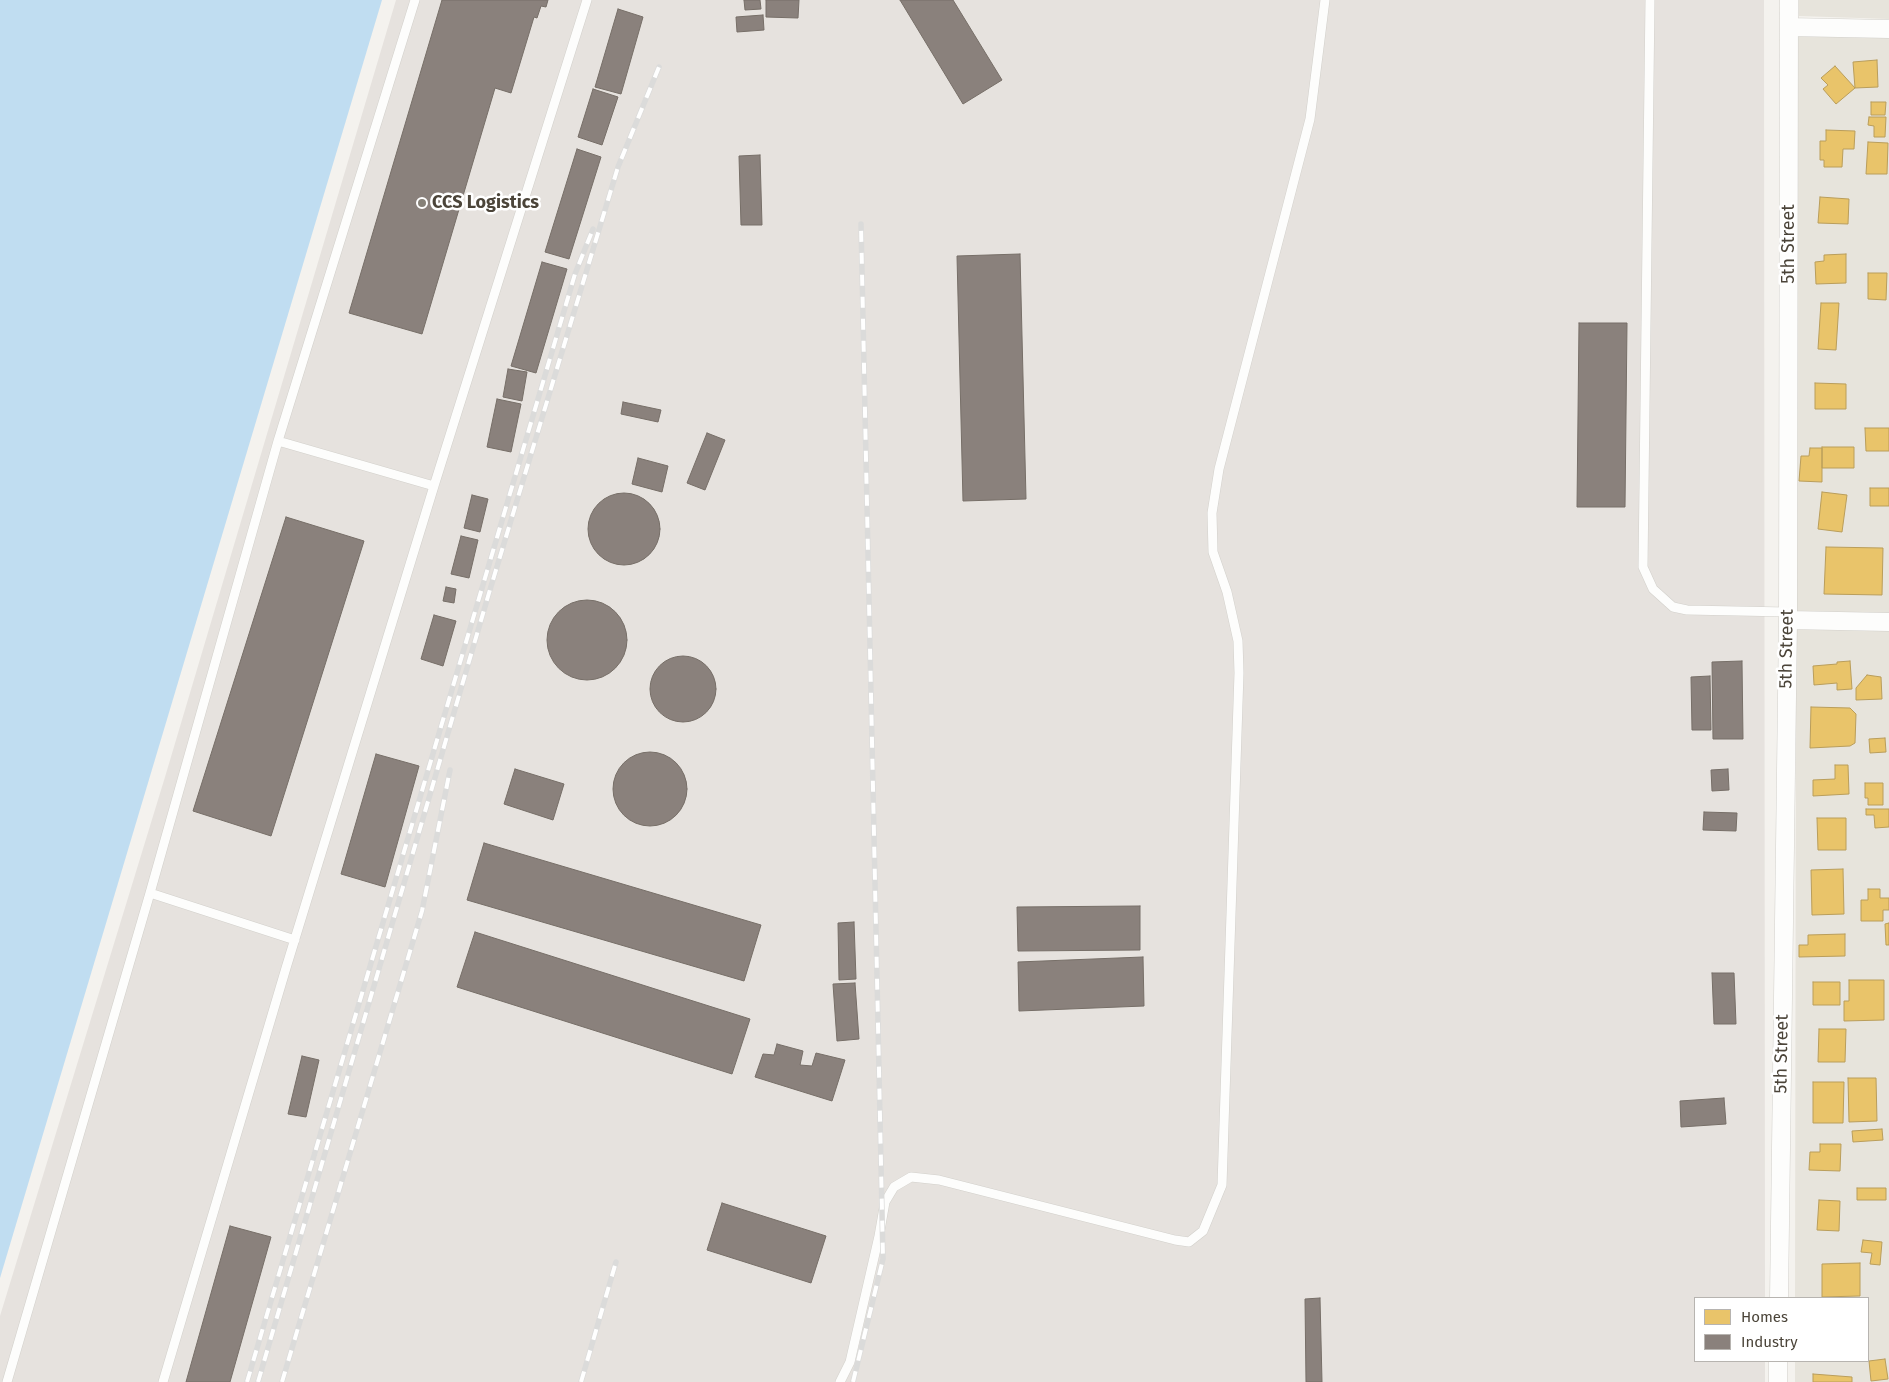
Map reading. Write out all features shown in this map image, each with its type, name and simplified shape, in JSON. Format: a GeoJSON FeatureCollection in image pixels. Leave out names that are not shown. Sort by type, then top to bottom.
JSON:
{"type":"FeatureCollection","features":[{"type":"Feature","properties":{"kind":"street","name":"5th Street"},"geometry":{"type":"LineString","coordinates":[[1779,1297],[1788,616],[1789,0]]}},
{"type":"Feature","properties":{"kind":"street"},"geometry":{"type":"LineString","coordinates":[[1789,27],[1889,29]]}},
{"type":"Feature","properties":{"kind":"street"},"geometry":{"type":"LineString","coordinates":[[1788,616],[1889,622]]}},
{"type":"Feature","properties":{"kind":"street"},"geometry":{"type":"LineString","coordinates":[[1778,1362],[1778,1382]]}},
{"type":"Feature","properties":{"kind":"lane"},"geometry":{"type":"LineString","coordinates":[[7,1382],[150,893],[278,441],[415,0]]}},
{"type":"Feature","properties":{"kind":"lane"},"geometry":{"type":"LineString","coordinates":[[163,1382],[294,940],[587,0]]}},
{"type":"Feature","properties":{"kind":"lane"},"geometry":{"type":"LineString","coordinates":[[840,1382],[850,1362],[885,1202],[894,1187],[911,1177],[939,1180],[1189,1242],[1203,1231],[1222,1185],[1239,674],[1238,641],[1227,592],[1213,552],[1212,513],[1219,469],[1310,118],[1325,0]]}},
{"type":"Feature","properties":{"kind":"lane"},"geometry":{"type":"LineString","coordinates":[[1650,0],[1643,567],[1653,589],[1673,607],[1687,610],[1788,616]]}},
{"type":"Feature","properties":{"kind":"lane"},"geometry":{"type":"LineString","coordinates":[[278,441],[434,486]]}},
{"type":"Feature","properties":{"kind":"lane"},"geometry":{"type":"LineString","coordinates":[[150,893],[294,940]]}},
{"type":"Feature","properties":{"kind":"shaded area"},"geometry":{"type":"Polygon","coordinates":[[[396,0],[1764,0],[1765,1297],[1694,1297],[1694,1362],[1765,1362],[1765,1382],[0,1382],[0,1316],[165,777],[396,0]]]}},
{"type":"Feature","properties":{"kind":"shaded area"},"geometry":{"type":"Polygon","coordinates":[[[1799,0],[1889,0],[1889,19],[1799,16],[1799,0]]]}},
{"type":"Feature","properties":{"kind":"shaded area"},"geometry":{"type":"Polygon","coordinates":[[[1797,34],[1889,36],[1889,1382],[1795,1382],[1795,1362],[1869,1362],[1869,1297],[1795,1297],[1797,34]]]}},
{"type":"Feature","properties":{"kind":"water"},"geometry":{"type":"Polygon","coordinates":[[[0,0],[382,0],[0,1278],[0,0]]]}},
{"type":"Feature","properties":{"kind":"building: Homes"},"geometry":{"type":"Polygon","coordinates":[[[1877,60],[1878,87],[1855,88],[1853,62],[1877,60]]]}},
{"type":"Feature","properties":{"kind":"building: Homes"},"geometry":{"type":"Polygon","coordinates":[[[1835,66],[1855,88],[1836,104],[1823,89],[1828,85],[1821,78],[1835,66]]]}},
{"type":"Feature","properties":{"kind":"building: Homes"},"geometry":{"type":"Polygon","coordinates":[[[1871,102],[1886,102],[1885,115],[1871,115],[1871,102]]]}},
{"type":"Feature","properties":{"kind":"building: Homes"},"geometry":{"type":"Polygon","coordinates":[[[1869,117],[1886,117],[1885,137],[1874,137],[1874,126],[1868,125],[1869,117]]]}},
{"type":"Feature","properties":{"kind":"building: Homes"},"geometry":{"type":"Polygon","coordinates":[[[1826,130],[1855,131],[1854,149],[1843,149],[1842,167],[1824,167],[1824,160],[1820,160],[1820,141],[1826,141],[1826,130]]]}},
{"type":"Feature","properties":{"kind":"building: Homes"},"geometry":{"type":"Polygon","coordinates":[[[1868,142],[1888,143],[1887,174],[1866,174],[1868,142]]]}},
{"type":"Feature","properties":{"kind":"building: Homes"},"geometry":{"type":"Polygon","coordinates":[[[1820,197],[1849,199],[1848,224],[1818,223],[1820,197]]]}},
{"type":"Feature","properties":{"kind":"building: Homes"},"geometry":{"type":"Polygon","coordinates":[[[1846,254],[1846,283],[1816,284],[1815,262],[1824,261],[1824,255],[1846,254]]]}},
{"type":"Feature","properties":{"kind":"building: Homes"},"geometry":{"type":"Polygon","coordinates":[[[1868,273],[1887,273],[1886,300],[1868,299],[1868,273]]]}},
{"type":"Feature","properties":{"kind":"building: Homes"},"geometry":{"type":"Polygon","coordinates":[[[1821,303],[1839,303],[1836,350],[1818,349],[1821,303]]]}},
{"type":"Feature","properties":{"kind":"building: Homes"},"geometry":{"type":"Polygon","coordinates":[[[1815,383],[1846,384],[1846,409],[1815,409],[1815,383]]]}},
{"type":"Feature","properties":{"kind":"building: Homes"},"geometry":{"type":"Polygon","coordinates":[[[1865,428],[1889,428],[1889,451],[1866,451],[1865,428]]]}},
{"type":"Feature","properties":{"kind":"building: Homes"},"geometry":{"type":"Polygon","coordinates":[[[1822,447],[1854,447],[1854,468],[1822,468],[1822,447]]]}},
{"type":"Feature","properties":{"kind":"building: Homes"},"geometry":{"type":"Polygon","coordinates":[[[1810,448],[1822,448],[1822,482],[1799,481],[1801,456],[1809,456],[1810,448]]]}},
{"type":"Feature","properties":{"kind":"building: Homes"},"geometry":{"type":"Polygon","coordinates":[[[1870,488],[1889,488],[1889,506],[1870,506],[1870,488]]]}},
{"type":"Feature","properties":{"kind":"building: Homes"},"geometry":{"type":"Polygon","coordinates":[[[1822,492],[1847,495],[1842,532],[1818,529],[1822,492]]]}},
{"type":"Feature","properties":{"kind":"building: Homes"},"geometry":{"type":"Polygon","coordinates":[[[1826,547],[1883,548],[1882,595],[1824,594],[1826,547]]]}},
{"type":"Feature","properties":{"kind":"building: Homes"},"geometry":{"type":"Polygon","coordinates":[[[1850,661],[1852,689],[1837,690],[1837,683],[1814,685],[1813,666],[1850,661]]]}},
{"type":"Feature","properties":{"kind":"building: Homes"},"geometry":{"type":"Polygon","coordinates":[[[1867,675],[1881,677],[1882,699],[1856,700],[1856,688],[1867,675]]]}},
{"type":"Feature","properties":{"kind":"building: Homes"},"geometry":{"type":"Polygon","coordinates":[[[1811,707],[1850,708],[1856,714],[1855,743],[1850,746],[1810,748],[1811,707]]]}},
{"type":"Feature","properties":{"kind":"building: Homes"},"geometry":{"type":"Polygon","coordinates":[[[1885,738],[1886,752],[1870,753],[1869,739],[1885,738]]]}},
{"type":"Feature","properties":{"kind":"building: Homes"},"geometry":{"type":"Polygon","coordinates":[[[1835,765],[1848,765],[1849,794],[1813,796],[1813,780],[1835,779],[1835,765]]]}},
{"type":"Feature","properties":{"kind":"building: Homes"},"geometry":{"type":"Polygon","coordinates":[[[1865,783],[1883,783],[1883,805],[1868,805],[1868,798],[1865,798],[1865,783]]]}},
{"type":"Feature","properties":{"kind":"building: Homes"},"geometry":{"type":"Polygon","coordinates":[[[1866,809],[1889,809],[1889,827],[1875,828],[1874,815],[1866,815],[1866,809]]]}},
{"type":"Feature","properties":{"kind":"building: Homes"},"geometry":{"type":"Polygon","coordinates":[[[1817,818],[1846,818],[1846,850],[1818,850],[1817,818]]]}},
{"type":"Feature","properties":{"kind":"building: Homes"},"geometry":{"type":"Polygon","coordinates":[[[1843,869],[1844,914],[1812,915],[1811,870],[1843,869]]]}},
{"type":"Feature","properties":{"kind":"building: Homes"},"geometry":{"type":"Polygon","coordinates":[[[1868,889],[1880,889],[1880,898],[1889,898],[1889,910],[1883,910],[1883,921],[1861,921],[1861,900],[1868,900],[1868,889]]]}},
{"type":"Feature","properties":{"kind":"building: Homes"},"geometry":{"type":"Polygon","coordinates":[[[1889,923],[1889,945],[1886,945],[1885,924],[1889,923]]]}},
{"type":"Feature","properties":{"kind":"building: Homes"},"geometry":{"type":"Polygon","coordinates":[[[1845,934],[1845,956],[1799,957],[1799,945],[1808,945],[1808,935],[1845,934]]]}},
{"type":"Feature","properties":{"kind":"building: Homes"},"geometry":{"type":"Polygon","coordinates":[[[1849,980],[1884,980],[1884,1020],[1844,1021],[1844,1001],[1849,1001],[1849,980]]]}},
{"type":"Feature","properties":{"kind":"building: Homes"},"geometry":{"type":"Polygon","coordinates":[[[1813,982],[1840,982],[1840,1005],[1813,1005],[1813,982]]]}},
{"type":"Feature","properties":{"kind":"building: Homes"},"geometry":{"type":"Polygon","coordinates":[[[1819,1029],[1846,1029],[1845,1062],[1818,1062],[1819,1029]]]}},
{"type":"Feature","properties":{"kind":"building: Homes"},"geometry":{"type":"Polygon","coordinates":[[[1848,1078],[1876,1078],[1877,1121],[1849,1122],[1848,1078]]]}},
{"type":"Feature","properties":{"kind":"building: Homes"},"geometry":{"type":"Polygon","coordinates":[[[1813,1082],[1844,1082],[1843,1123],[1813,1123],[1813,1082]]]}},
{"type":"Feature","properties":{"kind":"building: Homes"},"geometry":{"type":"Polygon","coordinates":[[[1882,1129],[1883,1140],[1853,1142],[1852,1131],[1882,1129]]]}},
{"type":"Feature","properties":{"kind":"building: Homes"},"geometry":{"type":"Polygon","coordinates":[[[1820,1144],[1841,1144],[1840,1171],[1809,1170],[1810,1152],[1820,1152],[1820,1144]]]}},
{"type":"Feature","properties":{"kind":"building: Homes"},"geometry":{"type":"Polygon","coordinates":[[[1857,1188],[1886,1188],[1886,1200],[1857,1200],[1857,1188]]]}},
{"type":"Feature","properties":{"kind":"building: Homes"},"geometry":{"type":"Polygon","coordinates":[[[1819,1200],[1840,1201],[1839,1231],[1817,1230],[1819,1200]]]}},
{"type":"Feature","properties":{"kind":"building: Homes"},"geometry":{"type":"Polygon","coordinates":[[[1863,1240],[1882,1242],[1880,1265],[1870,1264],[1872,1253],[1861,1252],[1863,1240]]]}},
{"type":"Feature","properties":{"kind":"building: Homes"},"geometry":{"type":"Polygon","coordinates":[[[1860,1263],[1860,1296],[1822,1297],[1822,1264],[1860,1263]]]}},
{"type":"Feature","properties":{"kind":"building: Homes"},"geometry":{"type":"Polygon","coordinates":[[[1885,1359],[1888,1379],[1871,1381],[1869,1361],[1885,1359]]]}},
{"type":"Feature","properties":{"kind":"building: Homes"},"geometry":{"type":"Polygon","coordinates":[[[1813,1374],[1852,1377],[1852,1382],[1813,1382],[1813,1374]]]}},
{"type":"Feature","properties":{"kind":"building: Industry","name":"CCS Logistics"},"geometry":{"type":"Polygon","coordinates":[[[442,0],[548,0],[546,7],[541,6],[537,18],[534,17],[511,93],[495,88],[422,334],[349,313],[442,0]]]}},
{"type":"Feature","properties":{"kind":"building: Industry"},"geometry":{"type":"Polygon","coordinates":[[[744,0],[760,0],[761,9],[745,10],[744,0]]]}},
{"type":"Feature","properties":{"kind":"building: Industry"},"geometry":{"type":"Polygon","coordinates":[[[766,0],[799,0],[798,18],[766,17],[766,0]]]}},
{"type":"Feature","properties":{"kind":"building: Industry"},"geometry":{"type":"Polygon","coordinates":[[[900,0],[953,0],[1002,80],[963,104],[900,0]]]}},
{"type":"Feature","properties":{"kind":"building: Industry"},"geometry":{"type":"Polygon","coordinates":[[[618,9],[643,17],[621,94],[595,87],[618,9]]]}},
{"type":"Feature","properties":{"kind":"building: Industry"},"geometry":{"type":"Polygon","coordinates":[[[763,15],[764,30],[737,32],[736,17],[763,15]]]}},
{"type":"Feature","properties":{"kind":"building: Industry"},"geometry":{"type":"Polygon","coordinates":[[[593,89],[618,97],[602,145],[578,137],[593,89]]]}},
{"type":"Feature","properties":{"kind":"building: Industry"},"geometry":{"type":"Polygon","coordinates":[[[577,149],[601,157],[569,259],[545,252],[577,149]]]}},
{"type":"Feature","properties":{"kind":"building: Industry"},"geometry":{"type":"Polygon","coordinates":[[[760,155],[762,225],[741,225],[739,156],[760,155]]]}},
{"type":"Feature","properties":{"kind":"building: Industry"},"geometry":{"type":"Polygon","coordinates":[[[1020,254],[1026,499],[963,501],[957,256],[1020,254]]]}},
{"type":"Feature","properties":{"kind":"building: Industry"},"geometry":{"type":"Polygon","coordinates":[[[542,262],[567,269],[536,373],[511,366],[542,262]]]}},
{"type":"Feature","properties":{"kind":"building: Industry"},"geometry":{"type":"Polygon","coordinates":[[[1579,323],[1627,323],[1625,507],[1577,507],[1579,323]]]}},
{"type":"Feature","properties":{"kind":"building: Industry"},"geometry":{"type":"Polygon","coordinates":[[[508,369],[527,372],[522,401],[503,397],[508,369]]]}},
{"type":"Feature","properties":{"kind":"building: Industry"},"geometry":{"type":"Polygon","coordinates":[[[497,399],[521,404],[511,452],[487,447],[497,399]]]}},
{"type":"Feature","properties":{"kind":"building: Industry"},"geometry":{"type":"Polygon","coordinates":[[[623,402],[661,410],[658,422],[621,414],[623,402]]]}},
{"type":"Feature","properties":{"kind":"building: Industry"},"geometry":{"type":"Polygon","coordinates":[[[707,433],[725,440],[705,490],[687,483],[707,433]]]}},
{"type":"Feature","properties":{"kind":"building: Industry"},"geometry":{"type":"Polygon","coordinates":[[[638,458],[668,466],[662,492],[632,484],[638,458]]]}},
{"type":"Feature","properties":{"kind":"building: Industry"},"geometry":{"type":"Polygon","coordinates":[[[624,493],[644,499],[654,509],[660,529],[654,549],[644,559],[624,565],[604,559],[594,549],[588,529],[594,509],[604,499],[624,493]]]}},
{"type":"Feature","properties":{"kind":"building: Industry"},"geometry":{"type":"Polygon","coordinates":[[[472,495],[488,499],[480,532],[464,528],[472,495]]]}},
{"type":"Feature","properties":{"kind":"building: Industry"},"geometry":{"type":"Polygon","coordinates":[[[286,517],[364,541],[271,836],[193,811],[286,517]]]}},
{"type":"Feature","properties":{"kind":"building: Industry"},"geometry":{"type":"Polygon","coordinates":[[[461,536],[478,540],[469,578],[451,574],[461,536]]]}},
{"type":"Feature","properties":{"kind":"building: Industry"},"geometry":{"type":"Polygon","coordinates":[[[446,587],[456,589],[454,603],[443,601],[446,587]]]}},
{"type":"Feature","properties":{"kind":"building: Industry"},"geometry":{"type":"Polygon","coordinates":[[[587,600],[602,603],[615,612],[624,625],[627,640],[624,655],[615,668],[602,677],[587,680],[572,677],[559,668],[550,655],[547,640],[550,625],[559,612],[572,603],[587,600]]]}},
{"type":"Feature","properties":{"kind":"building: Industry"},"geometry":{"type":"Polygon","coordinates":[[[434,615],[456,621],[443,666],[421,659],[434,615]]]}},
{"type":"Feature","properties":{"kind":"building: Industry"},"geometry":{"type":"Polygon","coordinates":[[[683,656],[696,659],[706,666],[713,676],[716,689],[713,702],[706,712],[696,719],[683,722],[670,719],[660,712],[653,702],[650,689],[653,676],[660,666],[670,659],[683,656]]]}},
{"type":"Feature","properties":{"kind":"building: Industry"},"geometry":{"type":"Polygon","coordinates":[[[1742,661],[1743,739],[1713,739],[1712,662],[1742,661]]]}},
{"type":"Feature","properties":{"kind":"building: Industry"},"geometry":{"type":"Polygon","coordinates":[[[1710,676],[1711,730],[1692,730],[1691,677],[1710,676]]]}},
{"type":"Feature","properties":{"kind":"building: Industry"},"geometry":{"type":"Polygon","coordinates":[[[657,752],[677,762],[685,775],[687,789],[685,803],[677,816],[664,824],[643,826],[623,816],[615,803],[613,782],[623,762],[636,754],[657,752]]]}},
{"type":"Feature","properties":{"kind":"building: Industry"},"geometry":{"type":"Polygon","coordinates":[[[376,754],[419,766],[385,887],[341,874],[376,754]]]}},
{"type":"Feature","properties":{"kind":"building: Industry"},"geometry":{"type":"Polygon","coordinates":[[[515,769],[564,784],[553,820],[504,804],[515,769]]]}},
{"type":"Feature","properties":{"kind":"building: Industry"},"geometry":{"type":"Polygon","coordinates":[[[1728,769],[1729,790],[1712,791],[1711,770],[1728,769]]]}},
{"type":"Feature","properties":{"kind":"building: Industry"},"geometry":{"type":"Polygon","coordinates":[[[1704,812],[1737,813],[1736,831],[1703,830],[1704,812]]]}},
{"type":"Feature","properties":{"kind":"building: Industry"},"geometry":{"type":"Polygon","coordinates":[[[484,843],[761,925],[744,981],[467,900],[484,843]]]}},
{"type":"Feature","properties":{"kind":"building: Industry"},"geometry":{"type":"Polygon","coordinates":[[[1140,906],[1140,950],[1018,951],[1017,907],[1140,906]]]}},
{"type":"Feature","properties":{"kind":"building: Industry"},"geometry":{"type":"Polygon","coordinates":[[[854,922],[856,979],[839,980],[838,923],[854,922]]]}},
{"type":"Feature","properties":{"kind":"building: Industry"},"geometry":{"type":"Polygon","coordinates":[[[475,932],[750,1019],[732,1074],[457,987],[475,932]]]}},
{"type":"Feature","properties":{"kind":"building: Industry"},"geometry":{"type":"Polygon","coordinates":[[[1143,957],[1144,1006],[1019,1011],[1018,962],[1143,957]]]}},
{"type":"Feature","properties":{"kind":"building: Industry"},"geometry":{"type":"Polygon","coordinates":[[[1712,973],[1734,973],[1736,1024],[1714,1024],[1712,973]]]}},
{"type":"Feature","properties":{"kind":"building: Industry"},"geometry":{"type":"Polygon","coordinates":[[[855,983],[859,1039],[837,1041],[833,984],[855,983]]]}},
{"type":"Feature","properties":{"kind":"building: Industry"},"geometry":{"type":"Polygon","coordinates":[[[777,1044],[803,1051],[800,1065],[812,1066],[816,1053],[845,1060],[832,1101],[755,1077],[763,1054],[774,1055],[777,1044]]]}},
{"type":"Feature","properties":{"kind":"building: Industry"},"geometry":{"type":"Polygon","coordinates":[[[302,1056],[319,1060],[306,1117],[288,1114],[302,1056]]]}},
{"type":"Feature","properties":{"kind":"building: Industry"},"geometry":{"type":"Polygon","coordinates":[[[1724,1098],[1726,1124],[1681,1127],[1680,1101],[1724,1098]]]}},
{"type":"Feature","properties":{"kind":"building: Industry"},"geometry":{"type":"Polygon","coordinates":[[[722,1203],[826,1236],[811,1283],[707,1250],[722,1203]]]}},
{"type":"Feature","properties":{"kind":"building: Industry"},"geometry":{"type":"Polygon","coordinates":[[[230,1226],[271,1237],[230,1382],[186,1382],[230,1226]]]}},
{"type":"Feature","properties":{"kind":"building: Industry"},"geometry":{"type":"Polygon","coordinates":[[[1320,1298],[1322,1382],[1306,1382],[1305,1299],[1320,1298]]]}},
{"type":"Feature","properties":{"kind":"railway"},"geometry":{"type":"LineString","coordinates":[[258,1382],[489,593],[618,167],[659,67]]}},
{"type":"Feature","properties":{"kind":"railway"},"geometry":{"type":"LineString","coordinates":[[853,1382],[883,1259],[861,224]]}},
{"type":"Feature","properties":{"kind":"railway"},"geometry":{"type":"LineString","coordinates":[[247,1382],[575,274],[593,229]]}},
{"type":"Feature","properties":{"kind":"railway"},"geometry":{"type":"LineString","coordinates":[[282,1382],[422,911],[450,770]]}},
{"type":"Feature","properties":{"kind":"railway"},"geometry":{"type":"LineString","coordinates":[[581,1382],[616,1262]]}},
{"type":"Feature","properties":{"kind":"place","name":"CCS Logistics"},"geometry":{"type":"Point","coordinates":[422,203]}}]}
